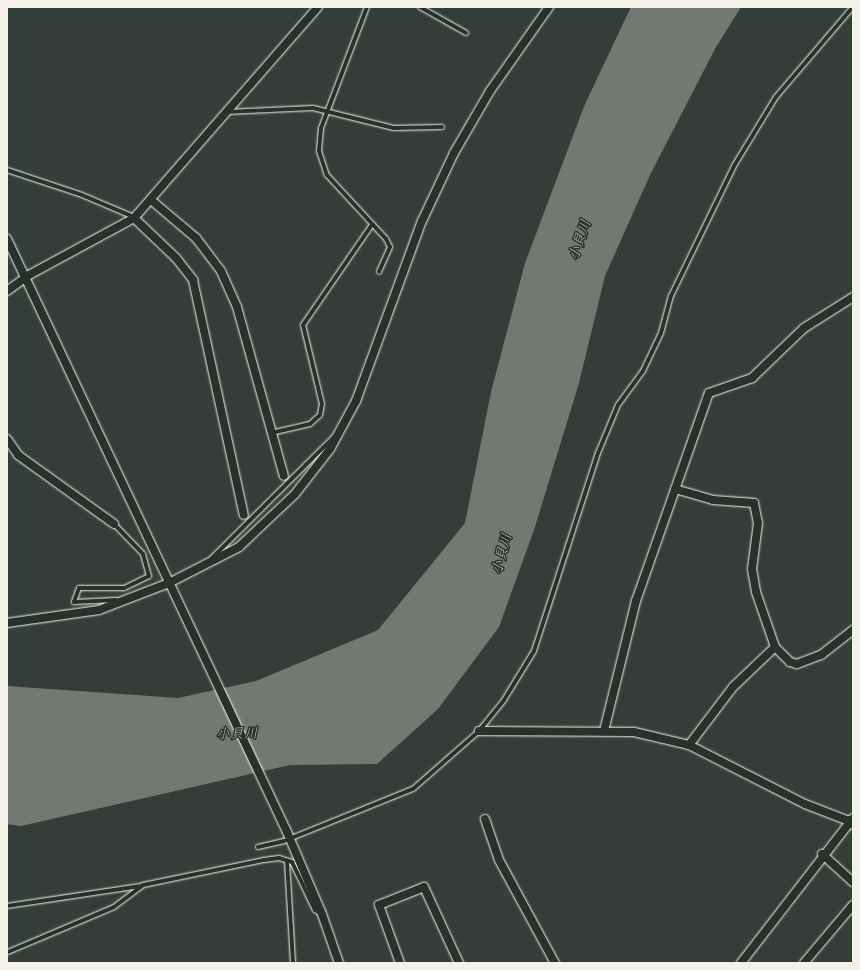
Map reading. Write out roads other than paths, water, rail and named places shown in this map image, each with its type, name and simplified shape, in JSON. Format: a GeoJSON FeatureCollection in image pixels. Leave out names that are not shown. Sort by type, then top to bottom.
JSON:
{"type":"FeatureCollection","features":[{"type":"Feature","properties":{"kind":"street"},"geometry":{"type":"LineString","coordinates":[[7,291],[134,218],[318,7]]}},
{"type":"Feature","properties":{"kind":"street"},"geometry":{"type":"LineString","coordinates":[[7,623],[99,610],[170,586],[239,547],[272,519],[319,466],[340,432],[365,379],[419,228],[442,177],[490,91],[549,7]]}},
{"type":"Feature","properties":{"kind":"street"},"geometry":{"type":"LineString","coordinates":[[151,200],[196,238],[221,271],[237,307],[285,478]]}},
{"type":"Feature","properties":{"kind":"street"},"geometry":{"type":"LineString","coordinates":[[134,218],[176,258],[193,280],[246,517]]}},
{"type":"Feature","properties":{"kind":"street"},"geometry":{"type":"LineString","coordinates":[[7,239],[25,280],[289,836],[322,914],[339,963]]}},
{"type":"Feature","properties":{"kind":"street"},"geometry":{"type":"LineString","coordinates":[[604,732],[636,601],[709,393],[752,378],[804,328],[853,297]]}},
{"type":"Feature","properties":{"kind":"street"},"geometry":{"type":"LineString","coordinates":[[7,439],[18,455],[114,524]]}},
{"type":"Feature","properties":{"kind":"street"},"geometry":{"type":"LineString","coordinates":[[675,489],[713,500],[754,503],[758,523],[752,569],[775,647],[797,664],[821,655],[853,630]]}},
{"type":"Feature","properties":{"kind":"street"},"geometry":{"type":"LineString","coordinates":[[690,745],[733,687],[775,647]]}},
{"type":"Feature","properties":{"kind":"street"},"geometry":{"type":"LineString","coordinates":[[479,731],[634,732],[690,745],[805,804],[852,821],[822,854],[741,963]]}},
{"type":"Feature","properties":{"kind":"street"},"geometry":{"type":"LineString","coordinates":[[485,819],[499,860],[555,963]]}},
{"type":"Feature","properties":{"kind":"street"},"geometry":{"type":"LineString","coordinates":[[822,854],[853,882]]}},
{"type":"Feature","properties":{"kind":"street"},"geometry":{"type":"LineString","coordinates":[[400,963],[379,906],[424,887],[459,963]]}},
{"type":"Feature","properties":{"kind":"street"},"geometry":{"type":"LineString","coordinates":[[804,963],[853,905]]}},
{"type":"Feature","properties":{"kind":"lane"},"geometry":{"type":"LineString","coordinates":[[367,7],[319,138],[323,169],[371,226],[382,233],[390,247],[379,272]]}},
{"type":"Feature","properties":{"kind":"lane"},"geometry":{"type":"LineString","coordinates":[[420,7],[466,33]]}},
{"type":"Feature","properties":{"kind":"lane"},"geometry":{"type":"LineString","coordinates":[[258,847],[413,789],[479,731],[504,700],[534,651],[604,439],[618,405],[646,364],[661,333],[671,296],[734,166],[776,97],[853,7]]}},
{"type":"Feature","properties":{"kind":"lane"},"geometry":{"type":"LineString","coordinates":[[226,112],[313,108],[394,128],[442,127]]}},
{"type":"Feature","properties":{"kind":"lane"},"geometry":{"type":"LineString","coordinates":[[7,170],[82,195],[134,218]]}},
{"type":"Feature","properties":{"kind":"lane"},"geometry":{"type":"LineString","coordinates":[[272,433],[310,424],[320,415],[322,404],[303,325],[371,226]]}},
{"type":"Feature","properties":{"kind":"lane"},"geometry":{"type":"LineString","coordinates":[[204,567],[246,517],[285,478],[340,432]]}},
{"type":"Feature","properties":{"kind":"lane"},"geometry":{"type":"LineString","coordinates":[[114,524],[143,554],[149,576],[124,588],[79,588],[74,602],[131,599]]}},
{"type":"Feature","properties":{"kind":"lane"},"geometry":{"type":"LineString","coordinates":[[7,906],[143,885],[252,861],[287,861],[296,868],[314,910],[322,914]]}},
{"type":"Feature","properties":{"kind":"lane"},"geometry":{"type":"LineString","coordinates":[[287,861],[293,963]]}},
{"type":"Feature","properties":{"kind":"lane"},"geometry":{"type":"LineString","coordinates":[[8,952],[114,907],[143,885]]}},
{"type":"Feature","properties":{"kind":"water","name":"小貝川"},"geometry":{"type":"Polygon","coordinates":[[[631,7],[741,7],[716,47],[650,175],[605,276],[579,383],[534,530],[499,627],[438,709],[377,764],[290,765],[21,826],[7,824],[7,686],[178,698],[256,681],[378,630],[465,523],[491,392],[525,263],[585,104],[631,7]]]}}]}
